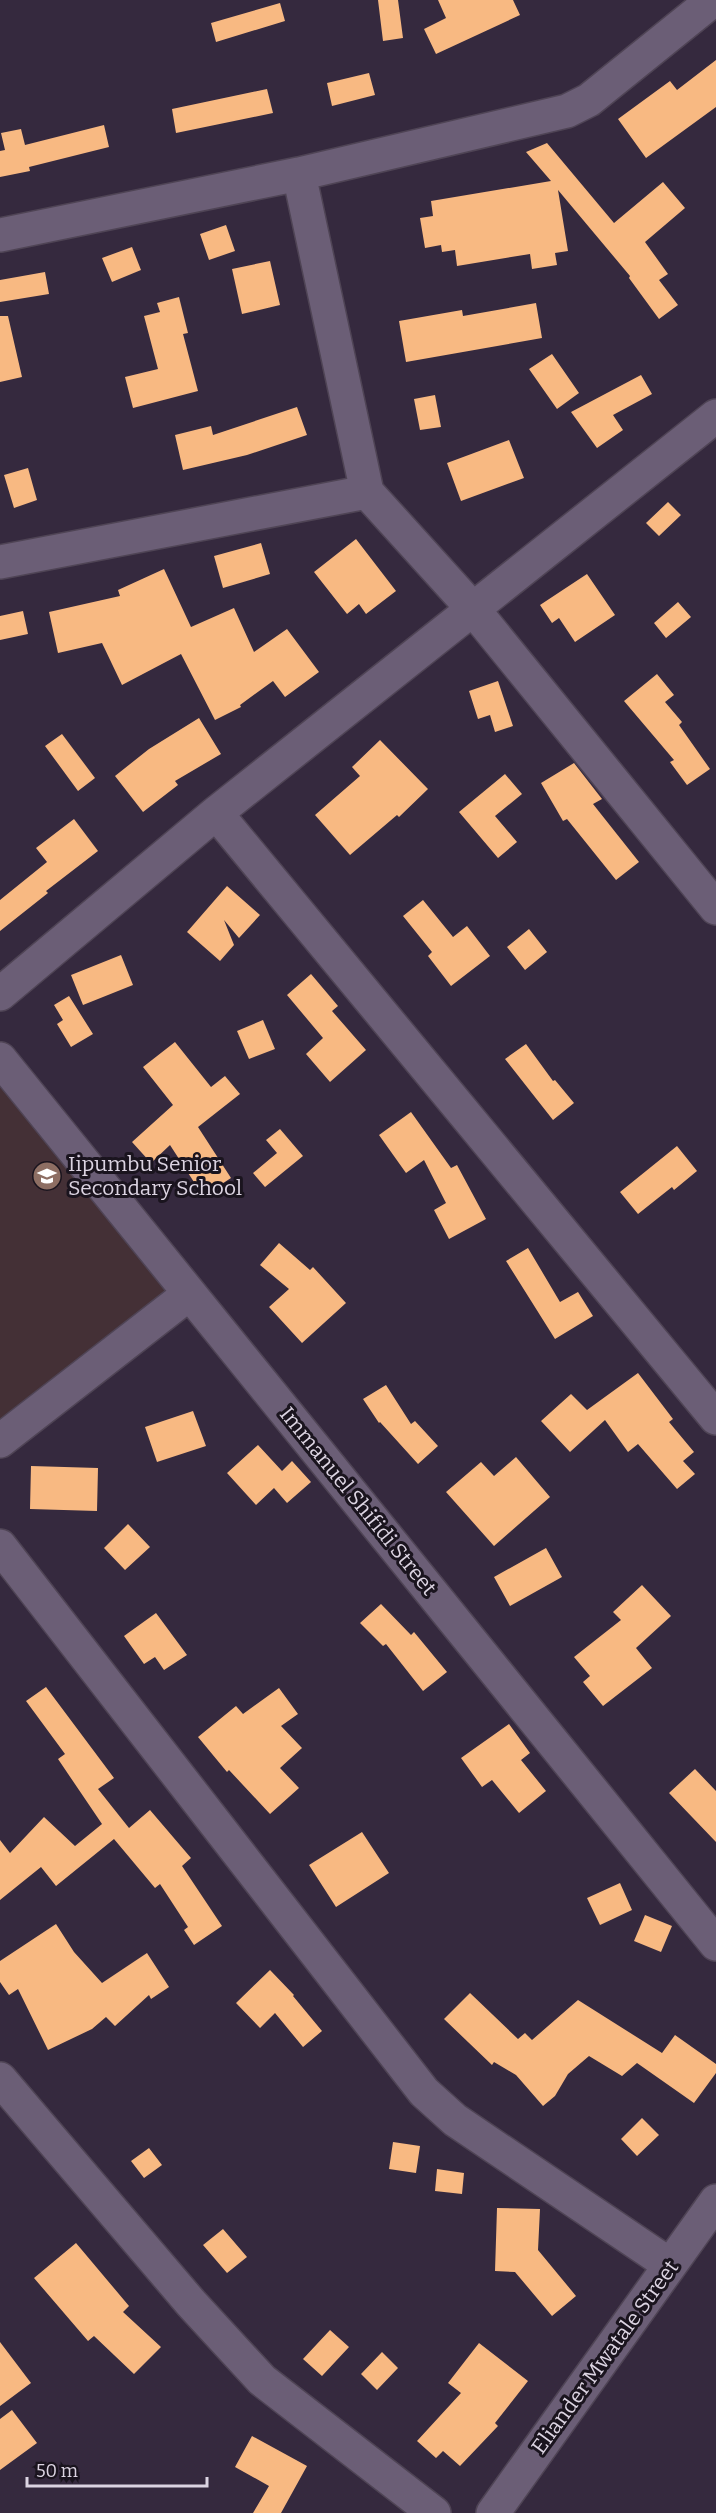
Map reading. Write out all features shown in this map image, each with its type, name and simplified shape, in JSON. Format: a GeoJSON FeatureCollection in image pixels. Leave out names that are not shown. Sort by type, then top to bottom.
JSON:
{"type":"FeatureCollection","features":[{"type":"Feature","properties":{"kind":"street"},"geometry":{"type":"LineString","coordinates":[[0,235],[299,174],[567,111],[589,100],[713,0]]}},
{"type":"Feature","properties":{"kind":"street"},"geometry":{"type":"LineString","coordinates":[[299,174],[367,492],[473,609],[716,908]]}},
{"type":"Feature","properties":{"kind":"street"},"geometry":{"type":"LineString","coordinates":[[0,994],[216,813],[716,416]]}},
{"type":"Feature","properties":{"kind":"street"},"geometry":{"type":"LineString","coordinates":[[0,562],[367,492]]}},
{"type":"Feature","properties":{"kind":"street"},"geometry":{"type":"LineString","coordinates":[[216,813],[716,1418]]}},
{"type":"Feature","properties":{"kind":"street","name":"Immanuel Shifidi Street"},"geometry":{"type":"LineString","coordinates":[[0,1059],[716,1944]]}},
{"type":"Feature","properties":{"kind":"street"},"geometry":{"type":"LineString","coordinates":[[0,1441],[189,1294]]}},
{"type":"Feature","properties":{"kind":"street"},"geometry":{"type":"LineString","coordinates":[[0,1546],[424,2092],[464,2126],[670,2265]]}},
{"type":"Feature","properties":{"kind":"street"},"geometry":{"type":"LineString","coordinates":[[0,2079],[191,2303],[262,2380],[434,2513]]}},
{"type":"Feature","properties":{"kind":"street","name":"Eliander Mwatale Street"},"geometry":{"type":"LineString","coordinates":[[493,2513],[716,2200]]}},
{"type":"Feature","properties":{"kind":"shaded area","name":"Iipumbu Senior Secondary School"},"geometry":{"type":"Polygon","coordinates":[[[0,1059],[189,1294],[0,1441],[0,1059]]]}},
{"type":"Feature","properties":{"kind":"building"},"geometry":{"type":"Polygon","coordinates":[[[378,0],[398,0],[403,38],[383,41],[378,0]]]}},
{"type":"Feature","properties":{"kind":"building"},"geometry":{"type":"Polygon","coordinates":[[[438,0],[513,0],[520,15],[436,54],[424,29],[446,18],[438,0]]]}},
{"type":"Feature","properties":{"kind":"building"},"geometry":{"type":"Polygon","coordinates":[[[280,3],[285,21],[216,42],[211,23],[280,3]]]}},
{"type":"Feature","properties":{"kind":"building"},"geometry":{"type":"Polygon","coordinates":[[[716,60],[716,107],[646,158],[618,119],[670,81],[677,90],[716,60]]]}},
{"type":"Feature","properties":{"kind":"building"},"geometry":{"type":"Polygon","coordinates":[[[369,73],[375,95],[332,106],[327,83],[369,73]]]}},
{"type":"Feature","properties":{"kind":"building"},"geometry":{"type":"Polygon","coordinates":[[[267,89],[273,113],[176,133],[172,109],[267,89]]]}},
{"type":"Feature","properties":{"kind":"building"},"geometry":{"type":"Polygon","coordinates":[[[104,125],[109,147],[29,167],[30,171],[0,177],[0,151],[5,150],[1,133],[21,129],[25,145],[104,125]]]}},
{"type":"Feature","properties":{"kind":"building"},"geometry":{"type":"Polygon","coordinates":[[[547,143],[614,223],[663,182],[685,208],[645,242],[668,274],[659,280],[678,305],[659,319],[629,278],[630,276],[558,190],[568,251],[555,253],[557,265],[532,269],[530,254],[457,266],[455,250],[442,252],[441,245],[425,248],[420,218],[433,216],[431,201],[551,181],[526,152],[547,143]]]}},
{"type":"Feature","properties":{"kind":"building"},"geometry":{"type":"Polygon","coordinates":[[[226,225],[235,251],[209,260],[200,234],[226,225]]]}},
{"type":"Feature","properties":{"kind":"building"},"geometry":{"type":"Polygon","coordinates":[[[132,247],[141,270],[112,282],[102,258],[132,247]]]}},
{"type":"Feature","properties":{"kind":"building"},"geometry":{"type":"Polygon","coordinates":[[[270,261],[280,305],[242,314],[232,269],[270,261]]]}},
{"type":"Feature","properties":{"kind":"building"},"geometry":{"type":"Polygon","coordinates":[[[45,272],[49,294],[0,302],[0,280],[45,272]]]}},
{"type":"Feature","properties":{"kind":"building"},"geometry":{"type":"Polygon","coordinates":[[[179,297],[188,333],[183,334],[198,391],[133,408],[125,377],[158,369],[144,316],[160,312],[157,303],[179,297]]]}},
{"type":"Feature","properties":{"kind":"building"},"geometry":{"type":"Polygon","coordinates":[[[536,303],[542,338],[406,362],[399,321],[462,310],[463,316],[536,303]]]}},
{"type":"Feature","properties":{"kind":"building"},"geometry":{"type":"Polygon","coordinates":[[[0,316],[8,316],[22,377],[0,382],[0,316]]]}},
{"type":"Feature","properties":{"kind":"building"},"geometry":{"type":"Polygon","coordinates":[[[552,354],[579,393],[557,409],[529,369],[552,354]]]}},
{"type":"Feature","properties":{"kind":"building"},"geometry":{"type":"Polygon","coordinates":[[[641,375],[652,394],[613,415],[623,430],[597,448],[571,412],[641,375]]]}},
{"type":"Feature","properties":{"kind":"building"},"geometry":{"type":"Polygon","coordinates":[[[435,395],[441,427],[420,430],[414,399],[435,395]]]}},
{"type":"Feature","properties":{"kind":"building"},"geometry":{"type":"Polygon","coordinates":[[[297,407],[307,435],[247,455],[183,470],[175,435],[211,426],[213,435],[297,407]]]}},
{"type":"Feature","properties":{"kind":"building"},"geometry":{"type":"Polygon","coordinates":[[[509,440],[524,478],[461,501],[447,463],[509,440]]]}},
{"type":"Feature","properties":{"kind":"building"},"geometry":{"type":"Polygon","coordinates":[[[28,468],[37,500],[14,508],[4,475],[28,468]]]}},
{"type":"Feature","properties":{"kind":"building"},"geometry":{"type":"Polygon","coordinates":[[[668,502],[681,515],[659,536],[646,523],[668,502]]]}},
{"type":"Feature","properties":{"kind":"building"},"geometry":{"type":"Polygon","coordinates":[[[356,539],[396,591],[366,614],[359,604],[347,614],[314,572],[356,539]]]}},
{"type":"Feature","properties":{"kind":"building"},"geometry":{"type":"Polygon","coordinates":[[[261,543],[270,574],[223,588],[214,556],[261,543]]]}},
{"type":"Feature","properties":{"kind":"building"},"geometry":{"type":"Polygon","coordinates":[[[164,569],[191,627],[234,608],[254,652],[287,629],[319,672],[285,697],[273,681],[240,705],[241,707],[215,720],[181,654],[122,685],[102,643],[58,653],[49,612],[120,596],[118,590],[164,569]]]}},
{"type":"Feature","properties":{"kind":"building"},"geometry":{"type":"Polygon","coordinates":[[[587,574],[615,615],[575,642],[559,618],[552,623],[540,605],[587,574]]]}},
{"type":"Feature","properties":{"kind":"building"},"geometry":{"type":"Polygon","coordinates":[[[678,602],[691,617],[666,638],[654,623],[678,602]]]}},
{"type":"Feature","properties":{"kind":"building"},"geometry":{"type":"Polygon","coordinates":[[[23,611],[28,634],[0,640],[0,616],[23,611]]]}},
{"type":"Feature","properties":{"kind":"building"},"geometry":{"type":"Polygon","coordinates":[[[657,674],[674,695],[665,702],[682,722],[679,725],[710,769],[687,785],[670,762],[674,760],[624,701],[657,674]]]}},
{"type":"Feature","properties":{"kind":"building"},"geometry":{"type":"Polygon","coordinates":[[[498,681],[513,726],[495,732],[490,715],[478,719],[469,691],[498,681]]]}},
{"type":"Feature","properties":{"kind":"building"},"geometry":{"type":"Polygon","coordinates":[[[199,718],[221,754],[175,781],[178,785],[143,812],[115,776],[149,749],[199,718]]]}},
{"type":"Feature","properties":{"kind":"building"},"geometry":{"type":"Polygon","coordinates":[[[62,734],[95,778],[78,791],[45,746],[62,734]]]}},
{"type":"Feature","properties":{"kind":"building"},"geometry":{"type":"Polygon","coordinates":[[[380,740],[428,789],[399,817],[397,815],[350,855],[315,815],[360,776],[352,767],[380,740]]]}},
{"type":"Feature","properties":{"kind":"building"},"geometry":{"type":"Polygon","coordinates":[[[574,763],[602,799],[593,804],[639,862],[616,880],[567,819],[563,821],[541,783],[574,763]]]}},
{"type":"Feature","properties":{"kind":"building"},"geometry":{"type":"Polygon","coordinates":[[[505,774],[522,794],[495,816],[517,842],[498,858],[459,812],[505,774]]]}},
{"type":"Feature","properties":{"kind":"building"},"geometry":{"type":"Polygon","coordinates":[[[74,819],[98,851],[46,891],[48,893],[0,931],[0,900],[47,862],[36,848],[74,819]]]}},
{"type":"Feature","properties":{"kind":"building"},"geometry":{"type":"Polygon","coordinates":[[[227,886],[260,915],[239,938],[224,920],[234,945],[220,961],[187,932],[227,886]]]}},
{"type":"Feature","properties":{"kind":"building"},"geometry":{"type":"Polygon","coordinates":[[[423,900],[453,937],[467,926],[490,956],[451,986],[428,956],[432,952],[403,916],[423,900]]]}},
{"type":"Feature","properties":{"kind":"building"},"geometry":{"type":"Polygon","coordinates":[[[529,929],[547,952],[525,970],[507,947],[529,929]]]}},
{"type":"Feature","properties":{"kind":"building"},"geometry":{"type":"Polygon","coordinates":[[[121,955],[133,985],[83,1005],[71,975],[121,955]]]}},
{"type":"Feature","properties":{"kind":"building"},"geometry":{"type":"Polygon","coordinates":[[[311,974],[338,1006],[332,1011],[366,1050],[330,1082],[306,1054],[323,1038],[287,995],[311,974]]]}},
{"type":"Feature","properties":{"kind":"building"},"geometry":{"type":"Polygon","coordinates":[[[69,996],[93,1034],[71,1047],[57,1024],[63,1020],[54,1005],[69,996]]]}},
{"type":"Feature","properties":{"kind":"building"},"geometry":{"type":"Polygon","coordinates":[[[263,1020],[275,1049],[249,1059],[237,1031],[263,1020]]]}},
{"type":"Feature","properties":{"kind":"building"},"geometry":{"type":"Polygon","coordinates":[[[175,1042],[211,1087],[225,1076],[240,1094],[198,1127],[231,1178],[203,1196],[170,1145],[151,1163],[132,1142],[173,1105],[143,1067],[175,1042]]]}},
{"type":"Feature","properties":{"kind":"building"},"geometry":{"type":"Polygon","coordinates":[[[526,1044],[553,1081],[555,1080],[574,1103],[553,1120],[505,1059],[526,1044]]]}},
{"type":"Feature","properties":{"kind":"building"},"geometry":{"type":"Polygon","coordinates":[[[411,1112],[451,1168],[457,1165],[486,1219],[449,1239],[434,1210],[446,1203],[424,1160],[406,1173],[379,1135],[411,1112]]]}},
{"type":"Feature","properties":{"kind":"building"},"geometry":{"type":"Polygon","coordinates":[[[280,1129],[303,1156],[265,1187],[253,1173],[277,1153],[266,1140],[280,1129]]]}},
{"type":"Feature","properties":{"kind":"building"},"geometry":{"type":"Polygon","coordinates":[[[677,1146],[697,1171],[674,1190],[672,1187],[638,1214],[620,1192],[677,1146]]]}},
{"type":"Feature","properties":{"kind":"building"},"geometry":{"type":"Polygon","coordinates":[[[279,1243],[310,1270],[313,1267],[346,1303],[302,1343],[269,1307],[289,1289],[260,1265],[279,1243]]]}},
{"type":"Feature","properties":{"kind":"building"},"geometry":{"type":"Polygon","coordinates":[[[528,1248],[560,1302],[578,1292],[593,1316],[555,1339],[506,1261],[528,1248]]]}},
{"type":"Feature","properties":{"kind":"building"},"geometry":{"type":"Polygon","coordinates":[[[638,1373],[673,1419],[669,1422],[694,1452],[683,1461],[695,1474],[677,1489],[638,1444],[628,1452],[605,1420],[570,1452],[541,1421],[571,1394],[587,1410],[638,1373]]]}},
{"type":"Feature","properties":{"kind":"building"},"geometry":{"type":"Polygon","coordinates":[[[386,1385],[411,1424],[415,1421],[438,1446],[418,1464],[379,1423],[363,1399],[386,1385]]]}},
{"type":"Feature","properties":{"kind":"building"},"geometry":{"type":"Polygon","coordinates":[[[193,1411],[206,1446],[157,1462],[145,1427],[193,1411]]]}},
{"type":"Feature","properties":{"kind":"building"},"geometry":{"type":"Polygon","coordinates":[[[258,1445],[282,1471],[292,1461],[311,1482],[287,1503],[274,1488],[256,1505],[227,1473],[258,1445]]]}},
{"type":"Feature","properties":{"kind":"building"},"geometry":{"type":"Polygon","coordinates":[[[516,1457],[550,1497],[494,1546],[446,1492],[481,1462],[494,1476],[516,1457]]]}},
{"type":"Feature","properties":{"kind":"building"},"geometry":{"type":"Polygon","coordinates":[[[31,1466],[98,1468],[97,1511],[30,1509],[31,1466]]]}},
{"type":"Feature","properties":{"kind":"building"},"geometry":{"type":"Polygon","coordinates":[[[128,1524],[150,1547],[125,1570],[104,1548],[128,1524]]]}},
{"type":"Feature","properties":{"kind":"building"},"geometry":{"type":"Polygon","coordinates":[[[546,1548],[562,1577],[510,1606],[494,1577],[546,1548]]]}},
{"type":"Feature","properties":{"kind":"building"},"geometry":{"type":"Polygon","coordinates":[[[642,1585],[671,1616],[636,1648],[652,1668],[603,1706],[583,1682],[590,1676],[574,1657],[621,1620],[613,1612],[642,1585]]]}},
{"type":"Feature","properties":{"kind":"building"},"geometry":{"type":"Polygon","coordinates":[[[381,1604],[411,1635],[414,1632],[447,1672],[423,1691],[386,1644],[383,1646],[360,1623],[381,1604]]]}},
{"type":"Feature","properties":{"kind":"building"},"geometry":{"type":"Polygon","coordinates":[[[156,1613],[187,1655],[164,1670],[155,1657],[144,1664],[124,1636],[156,1613]]]}},
{"type":"Feature","properties":{"kind":"building"},"geometry":{"type":"Polygon","coordinates":[[[46,1687],[114,1778],[98,1789],[129,1828],[150,1810],[191,1858],[182,1866],[222,1926],[194,1945],[184,1930],[188,1927],[160,1884],[155,1888],[114,1839],[56,1886],[41,1867],[0,1900],[0,1840],[10,1853],[44,1817],[75,1846],[102,1824],[58,1759],[65,1754],[26,1701],[46,1687]]]}},
{"type":"Feature","properties":{"kind":"building"},"geometry":{"type":"Polygon","coordinates":[[[279,1688],[298,1714],[281,1726],[302,1748],[280,1768],[299,1788],[270,1814],[229,1770],[227,1772],[198,1737],[236,1706],[243,1714],[279,1688]]]}},
{"type":"Feature","properties":{"kind":"building"},"geometry":{"type":"Polygon","coordinates":[[[509,1724],[530,1753],[521,1760],[546,1791],[519,1813],[492,1780],[482,1787],[461,1758],[509,1724]]]}},
{"type":"Feature","properties":{"kind":"building"},"geometry":{"type":"Polygon","coordinates":[[[695,1769],[716,1791],[716,1842],[669,1793],[695,1769]]]}},
{"type":"Feature","properties":{"kind":"building"},"geometry":{"type":"Polygon","coordinates":[[[362,1832],[389,1873],[336,1907],[309,1865],[362,1832]]]}},
{"type":"Feature","properties":{"kind":"building"},"geometry":{"type":"Polygon","coordinates":[[[620,1883],[632,1910],[600,1925],[587,1898],[620,1883]]]}},
{"type":"Feature","properties":{"kind":"building"},"geometry":{"type":"Polygon","coordinates":[[[645,1915],[672,1926],[661,1952],[634,1941],[645,1915]]]}},
{"type":"Feature","properties":{"kind":"building"},"geometry":{"type":"Polygon","coordinates":[[[56,1924],[74,1952],[102,1983],[147,1953],[169,1987],[151,1999],[149,1995],[115,2026],[106,2017],[92,2029],[48,2050],[18,1989],[9,1995],[0,1982],[0,1961],[56,1924]]]}},
{"type":"Feature","properties":{"kind":"building"},"geometry":{"type":"Polygon","coordinates":[[[270,1970],[294,1995],[322,2031],[303,2047],[275,2013],[260,2028],[236,2003],[270,1970]]]}},
{"type":"Feature","properties":{"kind":"building"},"geometry":{"type":"Polygon","coordinates":[[[470,1993],[518,2039],[525,2033],[532,2040],[578,2000],[662,2053],[675,2035],[716,2064],[716,2073],[694,2103],[637,2063],[622,2076],[589,2056],[568,2074],[555,2096],[543,2106],[516,2075],[494,2062],[492,2065],[444,2019],[470,1993]]]}},
{"type":"Feature","properties":{"kind":"building"},"geometry":{"type":"Polygon","coordinates":[[[642,2118],[659,2135],[637,2156],[621,2139],[642,2118]]]}},
{"type":"Feature","properties":{"kind":"building"},"geometry":{"type":"Polygon","coordinates":[[[393,2142],[420,2146],[416,2173],[389,2169],[393,2142]]]}},
{"type":"Feature","properties":{"kind":"building"},"geometry":{"type":"Polygon","coordinates":[[[149,2148],[162,2165],[144,2178],[131,2161],[149,2148]]]}},
{"type":"Feature","properties":{"kind":"building"},"geometry":{"type":"Polygon","coordinates":[[[437,2169],[464,2173],[462,2194],[435,2191],[437,2169]]]}},
{"type":"Feature","properties":{"kind":"building"},"geometry":{"type":"Polygon","coordinates":[[[497,2208],[540,2209],[538,2250],[576,2296],[552,2316],[515,2272],[495,2271],[497,2208]]]}},
{"type":"Feature","properties":{"kind":"building"},"geometry":{"type":"Polygon","coordinates":[[[223,2229],[247,2257],[227,2273],[203,2245],[223,2229]]]}},
{"type":"Feature","properties":{"kind":"building"},"geometry":{"type":"Polygon","coordinates":[[[76,2243],[129,2306],[123,2312],[161,2347],[134,2374],[94,2336],[88,2341],[34,2278],[76,2243]]]}},
{"type":"Feature","properties":{"kind":"building"},"geometry":{"type":"Polygon","coordinates":[[[330,2330],[349,2347],[322,2376],[303,2359],[330,2330]]]}},
{"type":"Feature","properties":{"kind":"building"},"geometry":{"type":"Polygon","coordinates":[[[0,2342],[31,2383],[0,2406],[0,2342]]]}},
{"type":"Feature","properties":{"kind":"building"},"geometry":{"type":"Polygon","coordinates":[[[479,2343],[528,2381],[495,2423],[498,2426],[460,2466],[443,2451],[436,2458],[417,2441],[461,2393],[448,2383],[479,2343]]]}},
{"type":"Feature","properties":{"kind":"building"},"geometry":{"type":"Polygon","coordinates":[[[382,2352],[398,2368],[377,2390],[361,2374],[382,2352]]]}},
{"type":"Feature","properties":{"kind":"building"},"geometry":{"type":"Polygon","coordinates":[[[12,2410],[37,2443],[0,2470],[0,2419],[12,2410]]]}},
{"type":"Feature","properties":{"kind":"building"},"geometry":{"type":"Polygon","coordinates":[[[252,2436],[307,2466],[281,2513],[253,2513],[269,2486],[235,2467],[252,2436]]]}},
{"type":"Feature","properties":{"kind":"place","name":"Iipumbu Senior Secondary School"},"geometry":{"type":"Point","coordinates":[47,1176]}}]}
